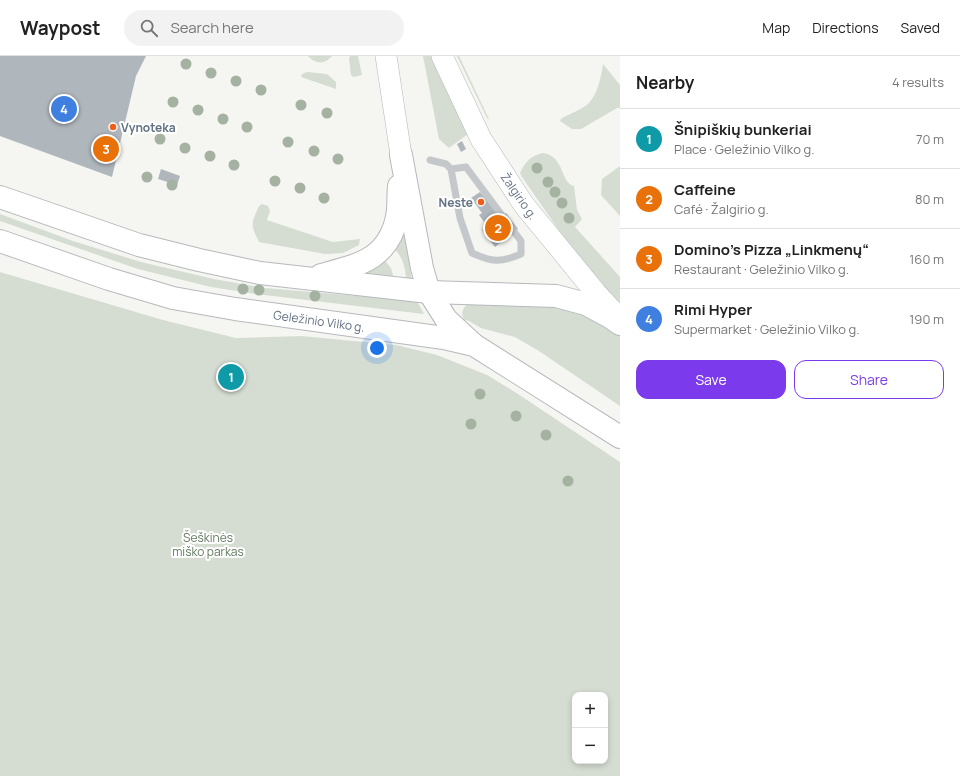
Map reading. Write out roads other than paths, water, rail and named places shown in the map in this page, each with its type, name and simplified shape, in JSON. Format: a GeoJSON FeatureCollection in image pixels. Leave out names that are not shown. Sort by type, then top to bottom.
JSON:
{"type":"FeatureCollection","features":[{"type":"Feature","properties":{"kind":"highway"},"geometry":{"type":"LineString","coordinates":[[307,278],[352,267],[368,260],[384,248],[392,233],[397,217],[401,155]]}},
{"type":"Feature","properties":{"kind":"highway"},"geometry":{"type":"LineString","coordinates":[[401,155],[422,268],[429,292],[446,319],[474,345]]}},
{"type":"Feature","properties":{"kind":"highway"},"geometry":{"type":"LineString","coordinates":[[0,197],[139,245],[260,273],[429,292],[556,296],[586,304],[620,324]]}},
{"type":"Feature","properties":{"kind":"highway","name":"Geležinio Vilko g."},"geometry":{"type":"LineString","coordinates":[[0,241],[109,279],[174,298],[234,309],[444,338],[474,345],[620,437]]}},
{"type":"Feature","properties":{"kind":"main road"},"geometry":{"type":"LineString","coordinates":[[386,56],[401,155]]}},
{"type":"Feature","properties":{"kind":"main road","name":"Žalgirio g."},"geometry":{"type":"LineString","coordinates":[[442,56],[481,139],[524,205],[596,293],[620,319]]}},
{"type":"Feature","properties":{"kind":"lane"},"geometry":{"type":"LineString","coordinates":[[430,160],[446,164],[451,169],[460,218],[472,253],[489,260],[508,260],[521,254],[521,241],[466,167],[451,169]]}},
{"type":"Feature","properties":{"kind":"place","name":"Rimi Hyper"},"geometry":{"type":"Point","coordinates":[64,109]}},
{"type":"Feature","properties":{"kind":"place","name":"Vynoteka"},"geometry":{"type":"Point","coordinates":[113,127]}},
{"type":"Feature","properties":{"kind":"place","name":"Domino's Pizza „Linkmenų“"},"geometry":{"type":"Point","coordinates":[106,149]}},
{"type":"Feature","properties":{"kind":"place","name":"Neste"},"geometry":{"type":"Point","coordinates":[481,202]}},
{"type":"Feature","properties":{"kind":"place","name":"Caffeine"},"geometry":{"type":"Point","coordinates":[498,228]}},
{"type":"Feature","properties":{"kind":"place","name":"Šnipiškių bunkeriai"},"geometry":{"type":"Point","coordinates":[231,377]}},
{"type":"Feature","properties":{"kind":"park label","name":"Šeškinės miško parkas"},"geometry":{"type":"Point","coordinates":[208,544]}}]}
